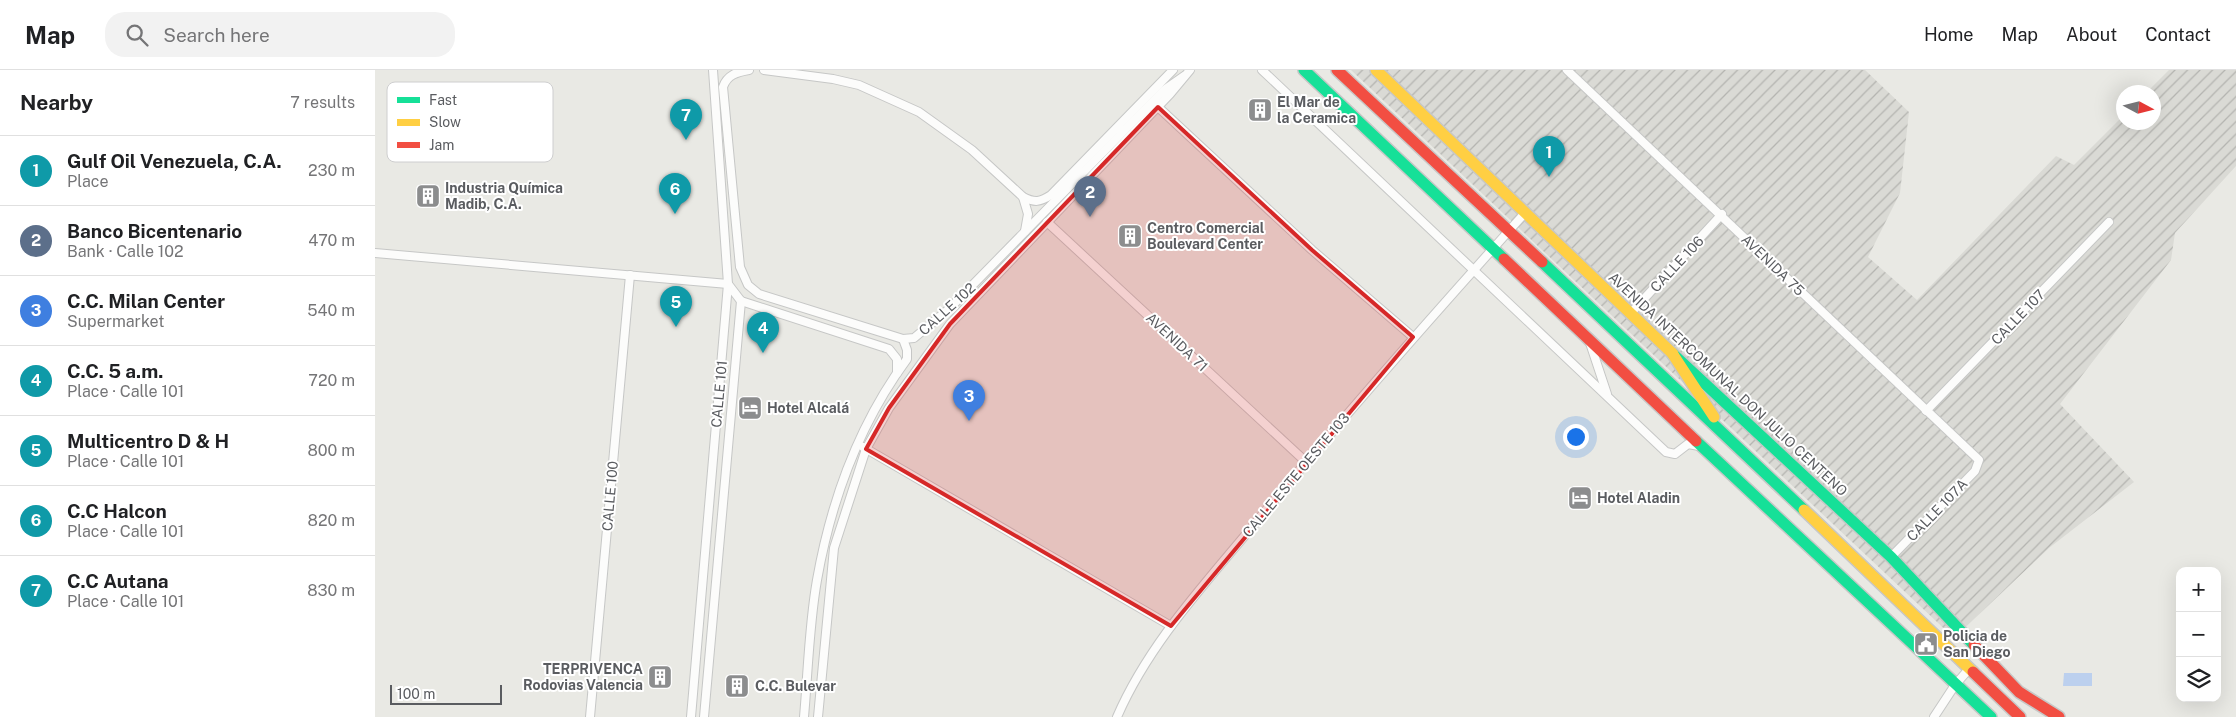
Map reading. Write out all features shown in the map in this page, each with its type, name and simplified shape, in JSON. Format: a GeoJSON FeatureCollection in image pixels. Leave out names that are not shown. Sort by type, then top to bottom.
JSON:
{"type":"FeatureCollection","features":[{"type":"Feature","properties":{"kind":"main road"},"geometry":{"type":"LineString","coordinates":[[1304,70],[1991,717]]}},
{"type":"Feature","properties":{"kind":"main road"},"geometry":{"type":"LineString","coordinates":[[1337,70],[1725,434],[2020,717]]}},
{"type":"Feature","properties":{"kind":"main road","name":"AVENIDA INTERCOMUNAL DON JULIO CENTENO"},"geometry":{"type":"LineString","coordinates":[[1376,70],[1525,213],[1891,557],[2019,692],[2059,717]]}},
{"type":"Feature","properties":{"kind":"main road"},"geometry":{"type":"LineString","coordinates":[[1672,352],[1725,434]]}},
{"type":"Feature","properties":{"kind":"street","name":"CALLE 101"},"geometry":{"type":"LineString","coordinates":[[691,717],[728,284],[713,70]]}},
{"type":"Feature","properties":{"kind":"street"},"geometry":{"type":"LineString","coordinates":[[749,70],[732,75],[726,80],[723,87],[740,267],[748,285],[759,294],[903,339]]}},
{"type":"Feature","properties":{"kind":"street"},"geometry":{"type":"LineString","coordinates":[[764,70],[833,79],[859,85],[905,105],[937,124],[966,146],[1023,197],[1032,202],[1041,201],[1051,195],[1173,70]]}},
{"type":"Feature","properties":{"kind":"street"},"geometry":{"type":"LineString","coordinates":[[1262,70],[1670,454],[1675,454],[1681,447],[1688,444],[1706,449]]}},
{"type":"Feature","properties":{"kind":"street","name":"AVENIDA 75"},"geometry":{"type":"LineString","coordinates":[[1567,70],[1722,214],[1979,460]]}},
{"type":"Feature","properties":{"kind":"street","name":"CALLE 102"},"geometry":{"type":"LineString","coordinates":[[817,717],[833,548],[867,449],[889,408],[950,324],[1158,107],[1187,73]]}},
{"type":"Feature","properties":{"kind":"street","name":"CALLE 102"},"geometry":{"type":"LineString","coordinates":[[804,717],[817,581],[834,503],[857,444],[897,373],[907,359],[907,350],[903,339],[914,338],[929,327],[1025,233],[1164,90],[1187,73]]}},
{"type":"Feature","properties":{"kind":"street"},"geometry":{"type":"LineString","coordinates":[[1158,107],[1312,250],[1413,336]]}},
{"type":"Feature","properties":{"kind":"street"},"geometry":{"type":"LineString","coordinates":[[1023,197],[1028,214],[1025,233]]}},
{"type":"Feature","properties":{"kind":"street","name":"CALLE ESTE OESTE 103"},"geometry":{"type":"LineString","coordinates":[[1118,716],[1133,681],[1171,626],[1413,336],[1525,213]]}},
{"type":"Feature","properties":{"kind":"street","name":"CALLE 106"},"geometry":{"type":"LineString","coordinates":[[1631,313],[1722,214]]}},
{"type":"Feature","properties":{"kind":"street","name":"AVENIDA 71"},"geometry":{"type":"LineString","coordinates":[[1047,222],[1306,462]]}},
{"type":"Feature","properties":{"kind":"street","name":"CALLE 107"},"geometry":{"type":"LineString","coordinates":[[1927,411],[2109,222]]}},
{"type":"Feature","properties":{"kind":"street"},"geometry":{"type":"LineString","coordinates":[[724,237],[736,235]]}},
{"type":"Feature","properties":{"kind":"street"},"geometry":{"type":"LineString","coordinates":[[375,252],[728,284],[741,301],[889,349],[897,359],[897,373]]}},
{"type":"Feature","properties":{"kind":"street","name":"CALLE 100"},"geometry":{"type":"LineString","coordinates":[[590,717],[629,275]]}},
{"type":"Feature","properties":{"kind":"street","name":"CALLE 101"},"geometry":{"type":"LineString","coordinates":[[704,717],[741,301]]}},
{"type":"Feature","properties":{"kind":"street"},"geometry":{"type":"LineString","coordinates":[[797,319],[810,310]]}},
{"type":"Feature","properties":{"kind":"street"},"geometry":{"type":"LineString","coordinates":[[1588,337],[1608,396]]}},
{"type":"Feature","properties":{"kind":"street"},"geometry":{"type":"LineString","coordinates":[[721,369],[734,370]]}},
{"type":"Feature","properties":{"kind":"street"},"geometry":{"type":"LineString","coordinates":[[857,444],[1171,626]]}},
{"type":"Feature","properties":{"kind":"street","name":"CALLE 107A"},"geometry":{"type":"LineString","coordinates":[[1891,557],[1975,470],[1979,460]]}},
{"type":"Feature","properties":{"kind":"street"},"geometry":{"type":"LineString","coordinates":[[704,563],[717,564]]}},
{"type":"Feature","properties":{"kind":"street"},"geometry":{"type":"LineString","coordinates":[[1934,717],[1955,685],[1969,668]]}},
{"type":"Feature","properties":{"kind":"highlighted area"},"geometry":{"type":"Polygon","coordinates":[[[1158,107],[1312,250],[1413,337],[1171,626],[866,449],[889,408],[950,324],[1158,107]]]}},
{"type":"Feature","properties":{"kind":"shaded area"},"geometry":{"type":"Polygon","coordinates":[[[1351,70],[1865,70],[1909,112],[1900,193],[1868,257],[1917,300],[2056,156],[2074,165],[2116,123],[2116,130],[2161,130],[2161,85],[2154,85],[2169,70],[2236,70],[2236,166],[2175,233],[2171,260],[2060,404],[2134,482],[2049,548],[1954,638],[1351,70]]]}},
{"type":"Feature","properties":{"kind":"water"},"geometry":{"type":"Polygon","coordinates":[[[2064,673],[2092,673],[2092,686],[2063,686],[2064,673]]]}},
{"type":"Feature","properties":{"kind":"traffic: fast"},"geometry":{"type":"LineString","coordinates":[[1304,70],[1504,259]]}},
{"type":"Feature","properties":{"kind":"traffic: fast"},"geometry":{"type":"LineString","coordinates":[[1542,262],[1804,510]]}},
{"type":"Feature","properties":{"kind":"traffic: fast"},"geometry":{"type":"LineString","coordinates":[[1673,354],[1891,557],[1974,645]]}},
{"type":"Feature","properties":{"kind":"traffic: fast"},"geometry":{"type":"LineString","coordinates":[[1696,441],[1991,717]]}},
{"type":"Feature","properties":{"kind":"traffic: slow"},"geometry":{"type":"LineString","coordinates":[[1376,70],[1673,354]]}},
{"type":"Feature","properties":{"kind":"traffic: slow"},"geometry":{"type":"LineString","coordinates":[[1672,353],[1714,417]]}},
{"type":"Feature","properties":{"kind":"traffic: slow"},"geometry":{"type":"LineString","coordinates":[[1804,510],[1973,672]]}},
{"type":"Feature","properties":{"kind":"traffic: jam"},"geometry":{"type":"LineString","coordinates":[[1337,70],[1542,262]]}},
{"type":"Feature","properties":{"kind":"traffic: jam"},"geometry":{"type":"LineString","coordinates":[[1504,259],[1696,441]]}},
{"type":"Feature","properties":{"kind":"traffic: jam"},"geometry":{"type":"LineString","coordinates":[[1974,645],[2019,692],[2059,717]]}},
{"type":"Feature","properties":{"kind":"traffic: jam"},"geometry":{"type":"LineString","coordinates":[[1973,672],[2020,717]]}},
{"type":"Feature","properties":{"kind":"place","name":"El Mar de la Ceramica"},"geometry":{"type":"Point","coordinates":[1260,110]}},
{"type":"Feature","properties":{"kind":"place","name":"C.C Autana"},"geometry":{"type":"Point","coordinates":[686,140]}},
{"type":"Feature","properties":{"kind":"place","name":"Gulf Oil Venezuela, C.A."},"geometry":{"type":"Point","coordinates":[1549,177]}},
{"type":"Feature","properties":{"kind":"place","name":"Industria Química Madib, C.A."},"geometry":{"type":"Point","coordinates":[428,196]}},
{"type":"Feature","properties":{"kind":"place","name":"C.C Halcon"},"geometry":{"type":"Point","coordinates":[675,214]}},
{"type":"Feature","properties":{"kind":"place","name":"Banco Bicentenario"},"geometry":{"type":"Point","coordinates":[1090,217]}},
{"type":"Feature","properties":{"kind":"place","name":"Centro Comercial Boulevard Center"},"geometry":{"type":"Point","coordinates":[1130,236]}},
{"type":"Feature","properties":{"kind":"place","name":"Multicentro D & H"},"geometry":{"type":"Point","coordinates":[676,327]}},
{"type":"Feature","properties":{"kind":"place","name":"C.C. 5 a.m."},"geometry":{"type":"Point","coordinates":[763,353]}},
{"type":"Feature","properties":{"kind":"place","name":"Hotel Alcalá"},"geometry":{"type":"Point","coordinates":[750,408]}},
{"type":"Feature","properties":{"kind":"place","name":"C.C. Milan Center"},"geometry":{"type":"Point","coordinates":[969,421]}},
{"type":"Feature","properties":{"kind":"place","name":"Hotel Aladin"},"geometry":{"type":"Point","coordinates":[1580,498]}},
{"type":"Feature","properties":{"kind":"place","name":"Policia de San Diego"},"geometry":{"type":"Point","coordinates":[1926,644]}},
{"type":"Feature","properties":{"kind":"place","name":"TERPRIVENCA Rodovias Valencia"},"geometry":{"type":"Point","coordinates":[660,677]}},
{"type":"Feature","properties":{"kind":"place","name":"C.C. Bulevar"},"geometry":{"type":"Point","coordinates":[737,686]}}]}
